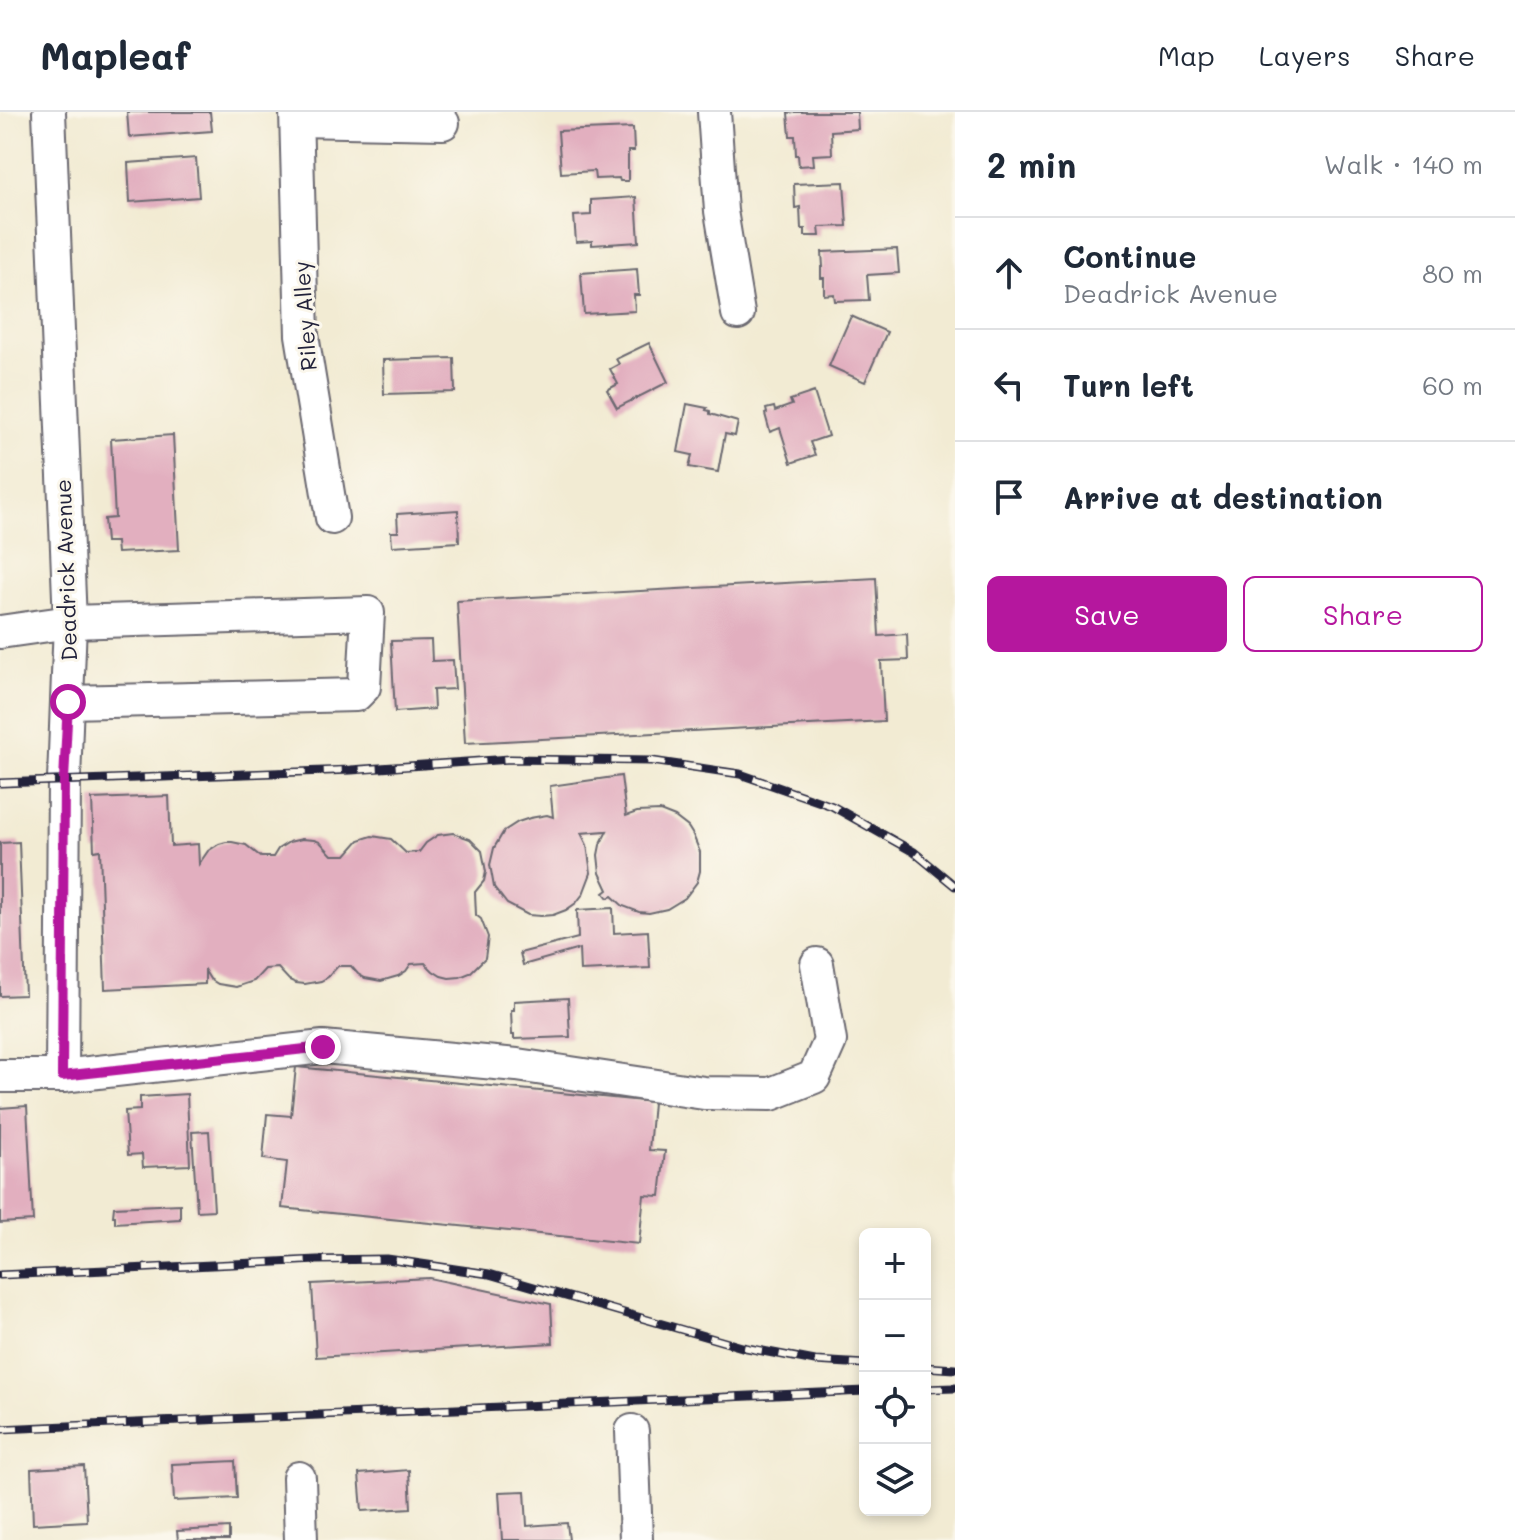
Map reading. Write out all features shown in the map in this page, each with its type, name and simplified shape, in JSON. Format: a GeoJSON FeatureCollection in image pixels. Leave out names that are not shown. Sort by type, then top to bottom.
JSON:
{"type":"FeatureCollection","features":[{"type":"Feature","properties":{"kind":"street","name":"Deadrick Avenue"},"geometry":{"type":"LineString","coordinates":[[49,112],[70,622],[64,780],[62,1076]]}},
{"type":"Feature","properties":{"kind":"street"},"geometry":{"type":"LineString","coordinates":[[714,112],[721,211],[738,313]]}},
{"type":"Feature","properties":{"kind":"street"},"geometry":{"type":"LineString","coordinates":[[296,116],[443,123]]}},
{"type":"Feature","properties":{"kind":"street","name":"Riley Alley"},"geometry":{"type":"LineString","coordinates":[[296,116],[302,335],[332,518]]}},
{"type":"Feature","properties":{"kind":"street"},"geometry":{"type":"LineString","coordinates":[[0,632],[70,622],[368,613],[364,687],[356,695],[68,702]]}},
{"type":"Feature","properties":{"kind":"street"},"geometry":{"type":"LineString","coordinates":[[0,1076],[62,1076],[323,1047],[517,1065],[704,1093],[771,1094],[814,1077],[830,1041],[817,964]]}},
{"type":"Feature","properties":{"kind":"street"},"geometry":{"type":"LineString","coordinates":[[632,1431],[636,1540]]}},
{"type":"Feature","properties":{"kind":"street"},"geometry":{"type":"LineString","coordinates":[[299,1478],[301,1540]]}},
{"type":"Feature","properties":{"kind":"building"},"geometry":{"type":"Polygon","coordinates":[[[127,112],[210,112],[212,131],[129,137],[127,112]]]}},
{"type":"Feature","properties":{"kind":"building"},"geometry":{"type":"Polygon","coordinates":[[[857,112],[858,129],[831,131],[832,154],[813,155],[814,165],[799,166],[795,136],[790,136],[788,113],[857,112]]]}},
{"type":"Feature","properties":{"kind":"building"},"geometry":{"type":"Polygon","coordinates":[[[633,128],[634,151],[628,151],[628,181],[620,181],[619,178],[595,179],[594,171],[561,173],[558,131],[633,128]]]}},
{"type":"Feature","properties":{"kind":"building"},"geometry":{"type":"Polygon","coordinates":[[[196,158],[199,197],[130,202],[128,163],[196,158]]]}},
{"type":"Feature","properties":{"kind":"building"},"geometry":{"type":"Polygon","coordinates":[[[844,182],[847,226],[819,227],[820,236],[805,236],[805,229],[801,229],[800,207],[795,208],[794,184],[844,182]]]}},
{"type":"Feature","properties":{"kind":"building"},"geometry":{"type":"Polygon","coordinates":[[[636,197],[639,242],[592,245],[592,241],[576,242],[574,216],[591,215],[591,200],[636,197]]]}},
{"type":"Feature","properties":{"kind":"building"},"geometry":{"type":"Polygon","coordinates":[[[897,249],[899,273],[867,275],[869,300],[835,301],[834,294],[824,295],[822,252],[897,249]]]}},
{"type":"Feature","properties":{"kind":"building"},"geometry":{"type":"Polygon","coordinates":[[[637,269],[639,295],[634,295],[635,311],[584,314],[581,273],[637,269]]]}},
{"type":"Feature","properties":{"kind":"building"},"geometry":{"type":"Polygon","coordinates":[[[851,316],[887,332],[865,382],[829,366],[851,316]]]}},
{"type":"Feature","properties":{"kind":"building"},"geometry":{"type":"Polygon","coordinates":[[[649,343],[668,382],[617,408],[607,390],[618,384],[610,369],[619,364],[616,359],[649,343]]]}},
{"type":"Feature","properties":{"kind":"building"},"geometry":{"type":"Polygon","coordinates":[[[454,358],[455,392],[384,394],[383,360],[454,358]]]}},
{"type":"Feature","properties":{"kind":"building"},"geometry":{"type":"Polygon","coordinates":[[[814,392],[828,436],[810,442],[815,455],[791,463],[780,428],[770,432],[766,409],[774,407],[775,411],[792,405],[790,400],[814,392]]]}},
{"type":"Feature","properties":{"kind":"building"},"geometry":{"type":"Polygon","coordinates":[[[687,404],[707,408],[710,414],[738,422],[735,436],[725,434],[718,472],[689,467],[692,455],[678,452],[687,404]]]}},
{"type":"Feature","properties":{"kind":"building"},"geometry":{"type":"Polygon","coordinates":[[[173,435],[179,550],[117,553],[116,542],[106,542],[104,519],[115,518],[111,439],[173,435]]]}},
{"type":"Feature","properties":{"kind":"building"},"geometry":{"type":"Polygon","coordinates":[[[458,510],[459,542],[392,546],[391,532],[398,532],[397,514],[458,510]]]}},
{"type":"Feature","properties":{"kind":"building"},"geometry":{"type":"Polygon","coordinates":[[[876,578],[879,636],[907,634],[908,660],[881,661],[884,721],[465,743],[457,601],[876,578]]]}},
{"type":"Feature","properties":{"kind":"building"},"geometry":{"type":"Polygon","coordinates":[[[431,640],[432,661],[453,660],[455,689],[433,690],[434,709],[395,712],[391,641],[431,640]]]}},
{"type":"Feature","properties":{"kind":"building"},"geometry":{"type":"Polygon","coordinates":[[[621,776],[626,816],[660,811],[675,817],[693,835],[700,852],[700,871],[697,882],[685,898],[667,909],[649,913],[623,906],[612,896],[608,898],[604,893],[608,890],[600,873],[598,855],[607,831],[581,833],[587,845],[591,873],[576,903],[553,915],[541,916],[528,915],[507,904],[494,887],[490,865],[494,848],[504,831],[530,818],[553,817],[550,786],[621,776]]]}},
{"type":"Feature","properties":{"kind":"building"},"geometry":{"type":"Polygon","coordinates":[[[169,796],[171,846],[198,844],[199,864],[208,851],[226,842],[246,845],[261,857],[273,857],[278,849],[289,842],[302,839],[320,842],[332,855],[346,855],[359,840],[372,836],[391,839],[406,853],[419,852],[438,835],[453,833],[470,839],[482,851],[486,872],[484,881],[475,892],[476,915],[481,919],[488,937],[485,958],[470,973],[449,978],[433,971],[425,963],[411,964],[398,976],[381,981],[365,978],[351,966],[338,966],[321,981],[305,984],[289,980],[278,968],[265,969],[254,981],[236,987],[218,984],[205,971],[205,984],[105,989],[100,850],[94,851],[92,799],[169,796]]]}},
{"type":"Feature","properties":{"kind":"building"},"geometry":{"type":"Polygon","coordinates":[[[19,842],[25,995],[0,996],[0,843],[19,842]]]}},
{"type":"Feature","properties":{"kind":"building"},"geometry":{"type":"Polygon","coordinates":[[[613,908],[614,933],[648,931],[650,968],[580,971],[579,949],[523,965],[520,953],[578,938],[577,910],[613,908]]]}},
{"type":"Feature","properties":{"kind":"building"},"geometry":{"type":"Polygon","coordinates":[[[568,998],[570,1037],[514,1039],[511,1010],[514,1010],[514,1001],[568,998]]]}},
{"type":"Feature","properties":{"kind":"building"},"geometry":{"type":"Polygon","coordinates":[[[296,1067],[653,1102],[649,1150],[665,1151],[660,1196],[644,1195],[639,1244],[282,1208],[287,1162],[263,1159],[267,1114],[291,1116],[296,1067]]]}},
{"type":"Feature","properties":{"kind":"building"},"geometry":{"type":"Polygon","coordinates":[[[187,1094],[190,1165],[143,1167],[142,1154],[128,1155],[125,1111],[140,1110],[140,1097],[187,1094]]]}},
{"type":"Feature","properties":{"kind":"building"},"geometry":{"type":"Polygon","coordinates":[[[27,1106],[33,1221],[0,1223],[0,1108],[27,1106]]]}},
{"type":"Feature","properties":{"kind":"building"},"geometry":{"type":"Polygon","coordinates":[[[209,1131],[214,1210],[197,1211],[192,1132],[209,1131]]]}},
{"type":"Feature","properties":{"kind":"building"},"geometry":{"type":"Polygon","coordinates":[[[180,1204],[180,1219],[115,1223],[113,1216],[114,1207],[180,1204]]]}},
{"type":"Feature","properties":{"kind":"building"},"geometry":{"type":"Polygon","coordinates":[[[429,1278],[551,1304],[553,1343],[316,1357],[312,1284],[429,1278]]]}},
{"type":"Feature","properties":{"kind":"building"},"geometry":{"type":"Polygon","coordinates":[[[235,1461],[237,1498],[174,1501],[172,1464],[235,1461]]]}},
{"type":"Feature","properties":{"kind":"building"},"geometry":{"type":"Polygon","coordinates":[[[84,1466],[87,1521],[33,1524],[31,1469],[84,1466]]]}},
{"type":"Feature","properties":{"kind":"building"},"geometry":{"type":"Polygon","coordinates":[[[409,1470],[411,1508],[362,1511],[359,1474],[409,1470]]]}},
{"type":"Feature","properties":{"kind":"building"},"geometry":{"type":"Polygon","coordinates":[[[525,1491],[527,1526],[567,1523],[569,1540],[502,1540],[499,1492],[525,1491]]]}},
{"type":"Feature","properties":{"kind":"building"},"geometry":{"type":"Polygon","coordinates":[[[229,1528],[229,1540],[178,1540],[177,1531],[229,1528]]]}},
{"type":"Feature","properties":{"kind":"railway"},"geometry":{"type":"LineString","coordinates":[[0,783],[351,770],[510,759],[652,761],[740,774],[832,806],[914,852],[955,886]]}},
{"type":"Feature","properties":{"kind":"railway"},"geometry":{"type":"LineString","coordinates":[[0,1275],[387,1259],[489,1274],[742,1347],[815,1361],[859,1364]]}},
{"type":"Feature","properties":{"kind":"railway"},"geometry":{"type":"LineString","coordinates":[[931,1367],[955,1369]]}},
{"type":"Feature","properties":{"kind":"railway"},"geometry":{"type":"LineString","coordinates":[[931,1389],[955,1388]]}},
{"type":"Feature","properties":{"kind":"railway"},"geometry":{"type":"LineString","coordinates":[[0,1429],[859,1391]]}},
{"type":"Feature","properties":{"kind":"route"},"geometry":{"type":"LineString","coordinates":[[68,702],[64,780],[62,1076],[323,1047]]}}]}
